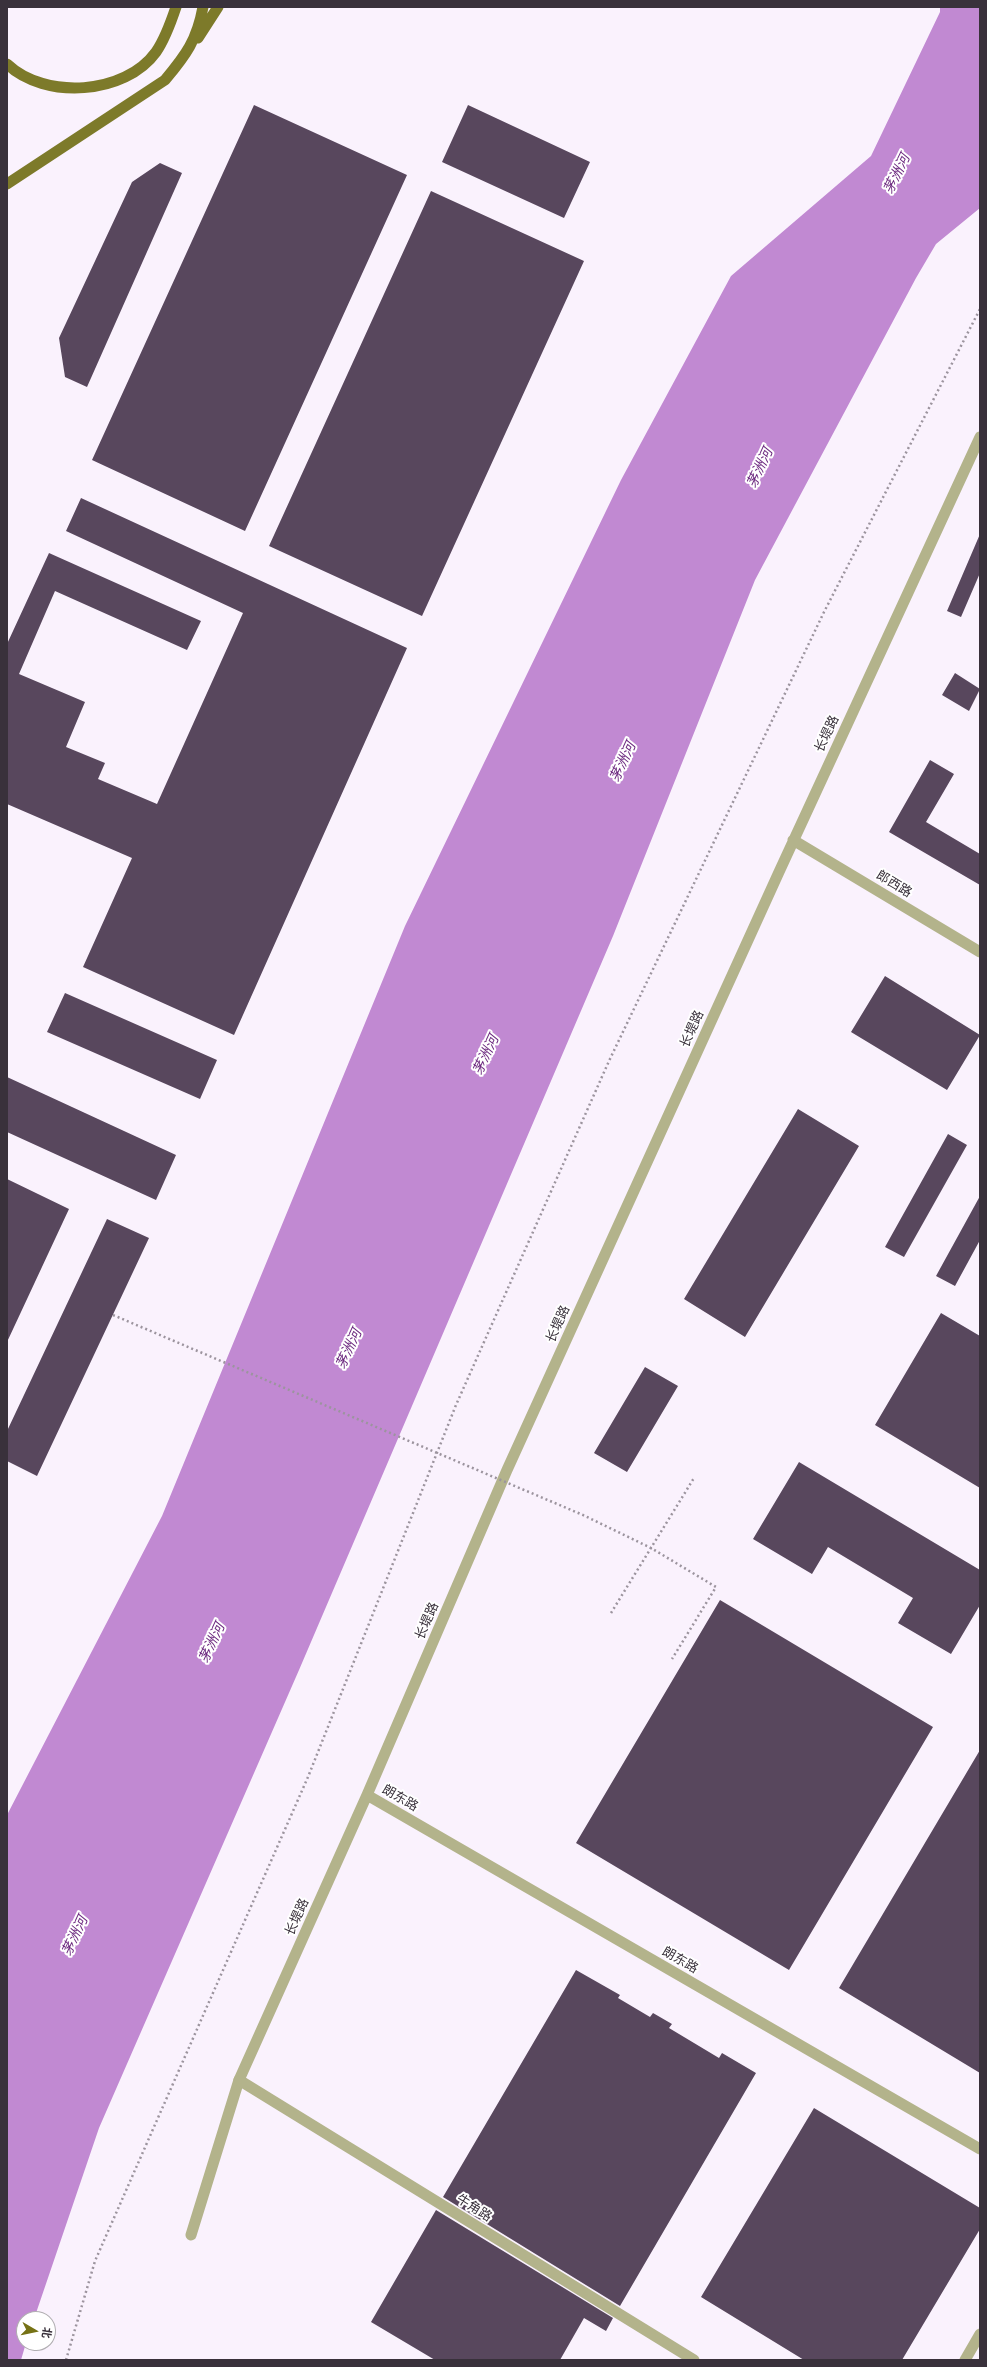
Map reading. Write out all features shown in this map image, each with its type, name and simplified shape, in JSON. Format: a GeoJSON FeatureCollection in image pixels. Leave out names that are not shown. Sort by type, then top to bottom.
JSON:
{"type":"FeatureCollection","features":[{"type":"Feature","properties":{"kind":"main road"},"geometry":{"type":"LineString","coordinates":[[7,64],[13,69],[42,84],[69,88],[103,86],[137,70],[156,52],[169,27],[176,7]]}},
{"type":"Feature","properties":{"kind":"main road"},"geometry":{"type":"LineString","coordinates":[[185,56],[199,27],[203,7]]}},
{"type":"Feature","properties":{"kind":"main road"},"geometry":{"type":"LineString","coordinates":[[7,184],[165,80],[209,23],[218,7]]}},
{"type":"Feature","properties":{"kind":"street","name":"长堤路"},"geometry":{"type":"LineString","coordinates":[[191,2235],[239,2080],[367,1795],[507,1470],[793,840],[980,437]]}},
{"type":"Feature","properties":{"kind":"street","name":"郎西路"},"geometry":{"type":"LineString","coordinates":[[793,840],[980,952]]}},
{"type":"Feature","properties":{"kind":"street","name":"朗东路"},"geometry":{"type":"LineString","coordinates":[[367,1795],[980,2149]]}},
{"type":"Feature","properties":{"kind":"street","name":"牛角路"},"geometry":{"type":"LineString","coordinates":[[239,2080],[694,2360]]}},
{"type":"Feature","properties":{"kind":"street"},"geometry":{"type":"LineString","coordinates":[[965,2360],[980,2334]]}},
{"type":"Feature","properties":{"kind":"path"},"geometry":{"type":"LineString","coordinates":[[66,2360],[95,2261],[308,1777],[459,1398],[609,1061],[820,620],[980,309]]}},
{"type":"Feature","properties":{"kind":"path"},"geometry":{"type":"LineString","coordinates":[[113,1315],[583,1515],[650,1548],[716,1587],[672,1658]]}},
{"type":"Feature","properties":{"kind":"path"},"geometry":{"type":"LineString","coordinates":[[611,1613],[694,1478]]}},
{"type":"Feature","properties":{"kind":"water","name":"茅洲河"},"geometry":{"type":"Polygon","coordinates":[[[940,7],[980,7],[980,208],[936,244],[916,278],[755,580],[613,936],[299,1670],[99,2128],[37,2311],[16,2311],[16,2351],[24,2351],[21,2360],[7,2360],[7,1815],[162,1516],[405,926],[621,480],[731,276],[871,156],[940,12],[940,7]]]}},
{"type":"Feature","properties":{"kind":"building"},"geometry":{"type":"Polygon","coordinates":[[[254,105],[407,175],[245,531],[92,460],[254,105]]]}},
{"type":"Feature","properties":{"kind":"building"},"geometry":{"type":"Polygon","coordinates":[[[468,105],[590,162],[564,218],[442,162],[468,105]]]}},
{"type":"Feature","properties":{"kind":"building"},"geometry":{"type":"Polygon","coordinates":[[[160,163],[182,173],[87,387],[65,377],[59,338],[132,182],[160,163]]]}},
{"type":"Feature","properties":{"kind":"building"},"geometry":{"type":"Polygon","coordinates":[[[431,191],[584,261],[422,616],[269,546],[431,191]]]}},
{"type":"Feature","properties":{"kind":"building"},"geometry":{"type":"Polygon","coordinates":[[[81,498],[407,648],[234,1035],[83,967],[132,858],[7,804],[7,644],[49,553],[201,621],[187,650],[55,591],[19,674],[85,702],[66,747],[105,763],[98,779],[157,804],[243,613],[66,531],[81,498]]]}},
{"type":"Feature","properties":{"kind":"building"},"geometry":{"type":"Polygon","coordinates":[[[980,534],[980,573],[961,617],[947,611],[980,534]]]}},
{"type":"Feature","properties":{"kind":"building"},"geometry":{"type":"Polygon","coordinates":[[[955,673],[980,689],[969,711],[942,695],[955,673]]]}},
{"type":"Feature","properties":{"kind":"building"},"geometry":{"type":"Polygon","coordinates":[[[930,760],[954,774],[926,822],[980,854],[980,885],[889,832],[930,760]]]}},
{"type":"Feature","properties":{"kind":"building"},"geometry":{"type":"Polygon","coordinates":[[[885,976],[980,1035],[947,1090],[851,1032],[885,976]]]}},
{"type":"Feature","properties":{"kind":"building"},"geometry":{"type":"Polygon","coordinates":[[[65,993],[217,1060],[200,1099],[47,1032],[65,993]]]}},
{"type":"Feature","properties":{"kind":"building"},"geometry":{"type":"Polygon","coordinates":[[[7,1077],[176,1155],[156,1200],[7,1132],[7,1077]]]}},
{"type":"Feature","properties":{"kind":"building"},"geometry":{"type":"Polygon","coordinates":[[[798,1109],[859,1146],[745,1337],[684,1299],[798,1109]]]}},
{"type":"Feature","properties":{"kind":"building"},"geometry":{"type":"Polygon","coordinates":[[[948,1134],[967,1145],[904,1257],[885,1247],[948,1134]]]}},
{"type":"Feature","properties":{"kind":"building"},"geometry":{"type":"Polygon","coordinates":[[[7,1179],[69,1209],[7,1342],[7,1179]]]}},
{"type":"Feature","properties":{"kind":"building"},"geometry":{"type":"Polygon","coordinates":[[[980,1196],[980,1240],[955,1286],[936,1276],[980,1196]]]}},
{"type":"Feature","properties":{"kind":"building"},"geometry":{"type":"Polygon","coordinates":[[[107,1219],[149,1238],[37,1476],[7,1461],[7,1431],[107,1219]]]}},
{"type":"Feature","properties":{"kind":"building"},"geometry":{"type":"Polygon","coordinates":[[[941,1313],[980,1336],[980,1488],[875,1425],[941,1313]]]}},
{"type":"Feature","properties":{"kind":"building"},"geometry":{"type":"Polygon","coordinates":[[[645,1367],[678,1386],[627,1472],[594,1453],[645,1367]]]}},
{"type":"Feature","properties":{"kind":"building"},"geometry":{"type":"Polygon","coordinates":[[[799,1462],[980,1570],[980,1605],[951,1654],[898,1623],[913,1598],[828,1547],[812,1574],[753,1539],[799,1462]]]}},
{"type":"Feature","properties":{"kind":"building"},"geometry":{"type":"Polygon","coordinates":[[[720,1600],[933,1727],[789,1970],[576,1843],[720,1600]]]}},
{"type":"Feature","properties":{"kind":"building"},"geometry":{"type":"Polygon","coordinates":[[[980,1750],[980,2073],[839,1988],[980,1750]]]}},
{"type":"Feature","properties":{"kind":"building"},"geometry":{"type":"Polygon","coordinates":[[[576,1970],[620,1995],[618,1998],[650,2017],[653,2013],[672,2024],[669,2028],[719,2058],[722,2053],[756,2073],[620,2306],[443,2197],[576,1970]]]}},
{"type":"Feature","properties":{"kind":"building"},"geometry":{"type":"Polygon","coordinates":[[[814,2108],[980,2208],[980,2229],[902,2360],[804,2360],[701,2297],[814,2108]]]}},
{"type":"Feature","properties":{"kind":"building"},"geometry":{"type":"Polygon","coordinates":[[[436,2210],[613,2318],[606,2331],[584,2318],[560,2360],[435,2360],[371,2322],[436,2210]]]}}]}
